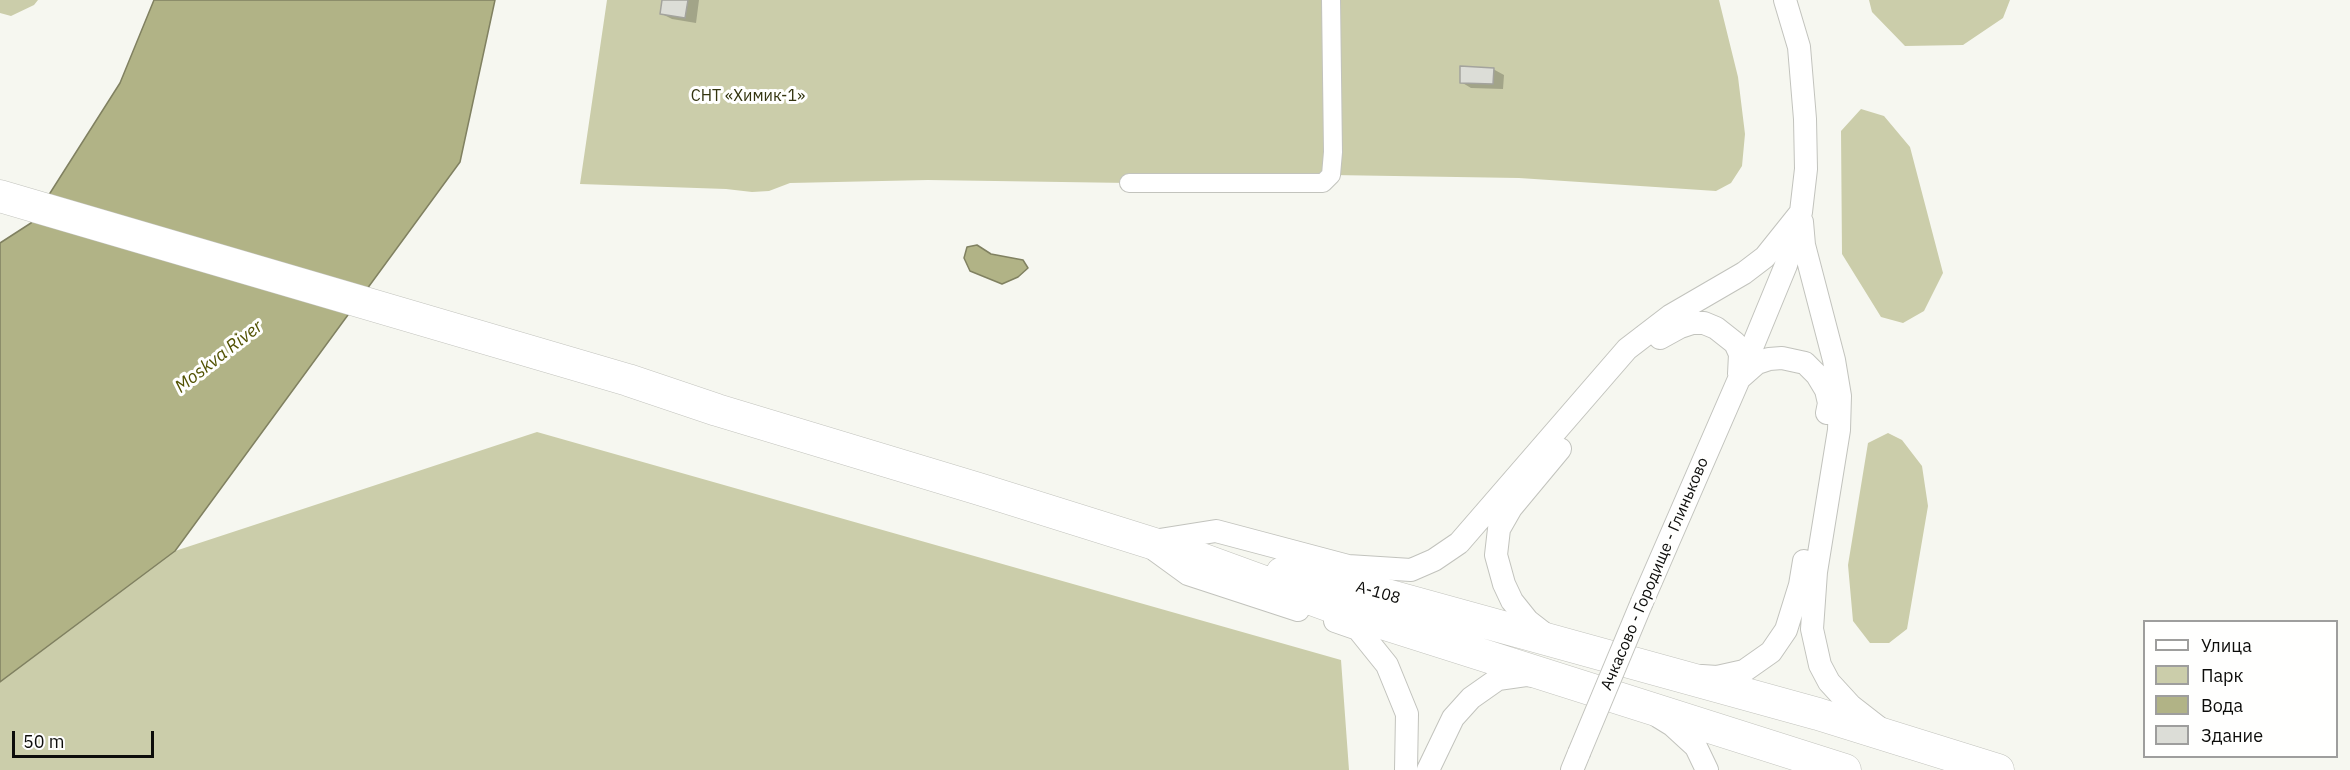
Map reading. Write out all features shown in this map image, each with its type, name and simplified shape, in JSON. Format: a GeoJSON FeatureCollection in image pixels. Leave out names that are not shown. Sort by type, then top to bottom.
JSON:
{"type":"FeatureCollection","features":[{"type":"Feature","properties":{"kind":"highway","name":"А-108"},"geometry":{"type":"LineString","coordinates":[[0,196],[628,380],[717,410],[980,489],[1196,558],[1344,611],[1845,770]]}},
{"type":"Feature","properties":{"kind":"highway","name":"А-108"},"geometry":{"type":"LineString","coordinates":[[1196,558],[1350,585],[1888,734],[1998,770]]}},
{"type":"Feature","properties":{"kind":"street"},"geometry":{"type":"LineString","coordinates":[[1129,183],[1323,183],[1331,175],[1333,152],[1331,0]]}},
{"type":"Feature","properties":{"kind":"street"},"geometry":{"type":"LineString","coordinates":[[1785,0],[1799,47],[1805,119],[1806,169],[1801,212],[1804,245],[1834,360],[1840,396],[1839,430],[1816,573],[1812,629],[1820,665],[1829,682],[1851,706],[1888,734]]}},
{"type":"Feature","properties":{"kind":"street"},"geometry":{"type":"LineString","coordinates":[[1144,542],[1216,531],[1348,566],[1411,570],[1434,561],[1459,543],[1627,349],[1670,316],[1744,273],[1765,257],[1801,212]]}},
{"type":"Feature","properties":{"kind":"street","name":"Ачкасово - Городище - Глиньково"},"geometry":{"type":"LineString","coordinates":[[1576,762],[1642,602],[1739,379],[1786,264],[1801,212]]}},
{"type":"Feature","properties":{"kind":"street"},"geometry":{"type":"LineString","coordinates":[[1556,643],[1528,621],[1512,601],[1504,584],[1496,555],[1499,529],[1511,508],[1637,356],[1680,327],[1692,323],[1704,323],[1727,335],[1735,343],[1740,354],[1739,379]]}},
{"type":"Feature","properties":{"kind":"street"},"geometry":{"type":"LineString","coordinates":[[1664,673],[1717,677],[1744,671],[1771,652],[1786,630],[1800,585],[1829,403],[1826,390],[1817,375],[1805,363],[1782,358],[1757,363],[1739,379]]}},
{"type":"Feature","properties":{"kind":"street"},"geometry":{"type":"LineString","coordinates":[[1144,542],[1188,574],[1358,629],[1387,665],[1407,714],[1406,770]]}},
{"type":"Feature","properties":{"kind":"street"},"geometry":{"type":"LineString","coordinates":[[1428,770],[1453,718],[1471,698],[1498,679],[1526,675],[1562,680]]}},
{"type":"Feature","properties":{"kind":"street"},"geometry":{"type":"LineString","coordinates":[[1645,708],[1672,725],[1696,747],[1707,770]]}},
{"type":"Feature","properties":{"kind":"green space"},"geometry":{"type":"Polygon","coordinates":[[[0,0],[38,0],[34,5],[11,16],[0,13],[0,0]]]}},
{"type":"Feature","properties":{"kind":"green space","name":"СНТ «Химик-1»"},"geometry":{"type":"Polygon","coordinates":[[[607,0],[1719,0],[1738,77],[1745,134],[1742,166],[1731,183],[1716,191],[1519,178],[1332,175],[1129,183],[928,180],[790,183],[769,191],[752,192],[580,184],[607,0]]]}},
{"type":"Feature","properties":{"kind":"green space"},"geometry":{"type":"Polygon","coordinates":[[[1869,0],[2010,0],[2003,18],[1963,45],[1905,46],[1872,12],[1869,0]]]}},
{"type":"Feature","properties":{"kind":"green space"},"geometry":{"type":"Polygon","coordinates":[[[1861,109],[1884,116],[1910,147],[1943,273],[1924,311],[1903,323],[1881,317],[1842,254],[1841,131],[1861,109]]]}},
{"type":"Feature","properties":{"kind":"green space"},"geometry":{"type":"Polygon","coordinates":[[[537,432],[1341,660],[1349,770],[0,770],[0,682],[175,551],[537,432]]]}},
{"type":"Feature","properties":{"kind":"green space"},"geometry":{"type":"Polygon","coordinates":[[[1888,433],[1902,440],[1922,466],[1928,506],[1907,629],[1889,643],[1870,643],[1853,621],[1848,565],[1868,443],[1888,433]]]}},
{"type":"Feature","properties":{"kind":"water","name":"Moskva River"},"geometry":{"type":"Polygon","coordinates":[[[154,0],[495,0],[460,162],[175,551],[0,682],[0,243],[31,223],[120,83],[154,0]]]}},
{"type":"Feature","properties":{"kind":"water"},"geometry":{"type":"Polygon","coordinates":[[[977,245],[991,254],[1023,260],[1028,268],[1018,277],[1002,284],[970,271],[964,258],[967,247],[977,245]]]}},
{"type":"Feature","properties":{"kind":"building"},"geometry":{"type":"Polygon","coordinates":[[[662,0],[688,0],[685,18],[660,14],[662,0]]]}},
{"type":"Feature","properties":{"kind":"building"},"geometry":{"type":"Polygon","coordinates":[[[1460,66],[1494,68],[1493,84],[1460,83],[1460,66]]]}}]}
